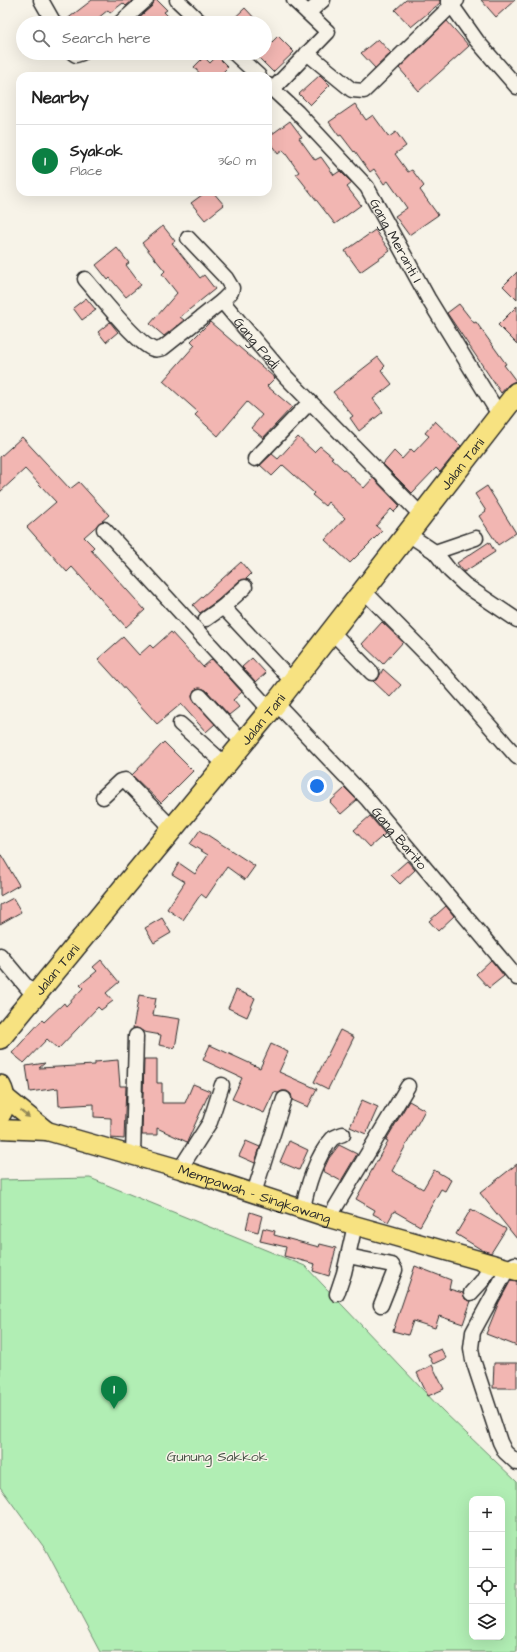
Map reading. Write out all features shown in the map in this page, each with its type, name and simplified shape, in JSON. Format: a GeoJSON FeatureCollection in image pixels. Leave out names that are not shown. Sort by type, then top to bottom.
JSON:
{"type":"FeatureCollection","features":[{"type":"Feature","properties":{"kind":"highway","name":"Jalan Tani"},"geometry":{"type":"LineString","coordinates":[[1,1038],[244,744],[422,516],[511,406]]}},
{"type":"Feature","properties":{"kind":"main road"},"geometry":{"type":"LineString","coordinates":[[1,1099],[47,1131]]}},
{"type":"Feature","properties":{"kind":"main road","name":"Mempawah - Singkawang"},"geometry":{"type":"LineString","coordinates":[[0,1129],[47,1131],[180,1169],[329,1218],[508,1266]]}},
{"type":"Feature","properties":{"kind":"street"},"geometry":{"type":"LineString","coordinates":[[41,0],[50,16]]}},
{"type":"Feature","properties":{"kind":"street"},"geometry":{"type":"LineString","coordinates":[[128,16],[146,0]]}},
{"type":"Feature","properties":{"kind":"street"},"geometry":{"type":"LineString","coordinates":[[177,0],[194,16]]}},
{"type":"Feature","properties":{"kind":"street"},"geometry":{"type":"LineString","coordinates":[[272,85],[328,32],[294,0]]}},
{"type":"Feature","properties":{"kind":"street"},"geometry":{"type":"LineString","coordinates":[[308,13],[323,0]]}},
{"type":"Feature","properties":{"kind":"street"},"geometry":{"type":"LineString","coordinates":[[307,52],[352,90],[364,91],[452,2],[477,41],[517,87]]}},
{"type":"Feature","properties":{"kind":"street"},"geometry":{"type":"LineString","coordinates":[[242,60],[255,72]]}},
{"type":"Feature","properties":{"kind":"street","name":"Gang Meranti I"},"geometry":{"type":"LineString","coordinates":[[272,89],[297,112],[367,187],[429,300],[511,406]]}},
{"type":"Feature","properties":{"kind":"street"},"geometry":{"type":"LineString","coordinates":[[85,279],[126,326],[146,345],[154,350],[162,348],[222,300],[231,292],[232,288],[226,278],[188,238]]}},
{"type":"Feature","properties":{"kind":"street","name":"Gang Padi"},"geometry":{"type":"LineString","coordinates":[[222,300],[285,376],[422,516]]}},
{"type":"Feature","properties":{"kind":"street"},"geometry":{"type":"LineString","coordinates":[[255,459],[310,402]]}},
{"type":"Feature","properties":{"kind":"street","name":"Gang Barito"},"geometry":{"type":"LineString","coordinates":[[104,529],[273,707],[368,800],[517,978]]}},
{"type":"Feature","properties":{"kind":"street"},"geometry":{"type":"LineString","coordinates":[[408,534],[434,552],[450,571],[465,585],[517,620]]}},
{"type":"Feature","properties":{"kind":"street"},"geometry":{"type":"LineString","coordinates":[[434,552],[476,538]]}},
{"type":"Feature","properties":{"kind":"street"},"geometry":{"type":"LineString","coordinates":[[206,619],[223,607],[245,587]]}},
{"type":"Feature","properties":{"kind":"street"},"geometry":{"type":"LineString","coordinates":[[364,591],[430,658],[517,757]]}},
{"type":"Feature","properties":{"kind":"street"},"geometry":{"type":"LineString","coordinates":[[223,607],[293,682]]}},
{"type":"Feature","properties":{"kind":"street"},"geometry":{"type":"LineString","coordinates":[[332,632],[372,673]]}},
{"type":"Feature","properties":{"kind":"street"},"geometry":{"type":"LineString","coordinates":[[200,696],[244,744]]}},
{"type":"Feature","properties":{"kind":"street"},"geometry":{"type":"LineString","coordinates":[[180,724],[226,766]]}},
{"type":"Feature","properties":{"kind":"street"},"geometry":{"type":"LineString","coordinates":[[103,797],[120,781],[125,780],[173,829]]}},
{"type":"Feature","properties":{"kind":"street"},"geometry":{"type":"LineString","coordinates":[[0,955],[35,996]]}},
{"type":"Feature","properties":{"kind":"street"},"geometry":{"type":"LineString","coordinates":[[133,1156],[136,1036]]}},
{"type":"Feature","properties":{"kind":"street"},"geometry":{"type":"LineString","coordinates":[[180,1169],[210,1122],[222,1085]]}},
{"type":"Feature","properties":{"kind":"street"},"geometry":{"type":"LineString","coordinates":[[329,1218],[408,1086]]}},
{"type":"Feature","properties":{"kind":"street"},"geometry":{"type":"LineString","coordinates":[[254,1193],[284,1099]]}},
{"type":"Feature","properties":{"kind":"street"},"geometry":{"type":"LineString","coordinates":[[303,1209],[307,1189],[313,1172],[332,1138],[343,1134]]}},
{"type":"Feature","properties":{"kind":"street"},"geometry":{"type":"LineString","coordinates":[[337,1294],[355,1225]]}},
{"type":"Feature","properties":{"kind":"street"},"geometry":{"type":"LineString","coordinates":[[348,1256],[392,1265],[395,1267],[381,1305]]}},
{"type":"Feature","properties":{"kind":"street"},"geometry":{"type":"LineString","coordinates":[[472,1294],[482,1281],[508,1266]]}},
{"type":"Feature","properties":{"kind":"street"},"geometry":{"type":"LineString","coordinates":[[508,1266],[473,1332],[471,1348],[473,1360],[500,1442],[505,1452],[517,1463]]}},
{"type":"Feature","properties":{"kind":"green space","name":"Gunung Sakkok"},"geometry":{"type":"Polygon","coordinates":[[[90,1178],[305,1266],[442,1410],[517,1482],[517,1652],[100,1652],[46,1550],[0,1487],[0,1180],[90,1178]]]}},
{"type":"Feature","properties":{"kind":"building"},"geometry":{"type":"Polygon","coordinates":[[[92,0],[133,0],[126,6],[123,3],[110,13],[108,10],[101,16],[71,16],[92,0]]]}},
{"type":"Feature","properties":{"kind":"building"},"geometry":{"type":"Polygon","coordinates":[[[154,0],[157,0],[167,10],[164,12],[168,16],[141,16],[152,6],[154,0]]]}},
{"type":"Feature","properties":{"kind":"building"},"geometry":{"type":"Polygon","coordinates":[[[406,0],[440,0],[440,3],[411,27],[395,10],[406,0]]]}},
{"type":"Feature","properties":{"kind":"building"},"geometry":{"type":"Polygon","coordinates":[[[481,0],[515,0],[496,17],[481,0]]]}},
{"type":"Feature","properties":{"kind":"building"},"geometry":{"type":"Polygon","coordinates":[[[245,8],[252,16],[236,16],[245,8]]]}},
{"type":"Feature","properties":{"kind":"building"},"geometry":{"type":"Polygon","coordinates":[[[447,21],[469,46],[419,91],[399,68],[447,21]]]}},
{"type":"Feature","properties":{"kind":"building"},"geometry":{"type":"Polygon","coordinates":[[[278,36],[294,52],[273,72],[261,60],[272,60],[272,42],[278,36]]]}},
{"type":"Feature","properties":{"kind":"building"},"geometry":{"type":"Polygon","coordinates":[[[378,39],[391,53],[375,68],[361,53],[378,39]]]}},
{"type":"Feature","properties":{"kind":"building"},"geometry":{"type":"Polygon","coordinates":[[[201,60],[207,60],[210,63],[213,60],[221,60],[228,67],[223,72],[198,72],[194,67],[201,60]]]}},
{"type":"Feature","properties":{"kind":"building"},"geometry":{"type":"Polygon","coordinates":[[[320,75],[330,85],[310,105],[299,94],[320,75]]]}},
{"type":"Feature","properties":{"kind":"building"},"geometry":{"type":"Polygon","coordinates":[[[355,104],[366,120],[373,115],[389,137],[396,132],[406,146],[395,154],[408,172],[412,170],[424,186],[420,190],[438,215],[409,235],[395,216],[407,208],[388,181],[384,184],[374,169],[370,172],[355,151],[354,152],[341,135],[339,136],[329,122],[355,104]]]}},
{"type":"Feature","properties":{"kind":"building"},"geometry":{"type":"Polygon","coordinates":[[[290,121],[302,137],[299,138],[315,160],[321,157],[334,175],[340,171],[352,183],[347,187],[361,205],[335,224],[296,174],[299,172],[283,150],[278,154],[272,146],[272,134],[290,121]]]}},
{"type":"Feature","properties":{"kind":"building"},"geometry":{"type":"Polygon","coordinates":[[[201,196],[216,196],[224,205],[205,220],[191,203],[201,196]]]}},
{"type":"Feature","properties":{"kind":"building"},"geometry":{"type":"Polygon","coordinates":[[[163,226],[175,241],[172,243],[200,278],[204,275],[215,289],[180,317],[184,320],[164,336],[150,324],[177,293],[162,274],[165,271],[142,243],[163,226]]]}},
{"type":"Feature","properties":{"kind":"building"},"geometry":{"type":"Polygon","coordinates":[[[375,230],[390,251],[360,272],[345,251],[375,230]]]}},
{"type":"Feature","properties":{"kind":"building"},"geometry":{"type":"Polygon","coordinates":[[[117,248],[129,263],[126,265],[141,285],[126,297],[110,278],[108,280],[96,265],[117,248]]]}},
{"type":"Feature","properties":{"kind":"building"},"geometry":{"type":"Polygon","coordinates":[[[517,272],[517,300],[503,286],[517,272]]]}},
{"type":"Feature","properties":{"kind":"building"},"geometry":{"type":"Polygon","coordinates":[[[86,298],[96,310],[82,320],[73,308],[86,298]]]}},
{"type":"Feature","properties":{"kind":"building"},"geometry":{"type":"Polygon","coordinates":[[[459,304],[474,323],[476,322],[506,364],[504,365],[516,381],[508,385],[501,393],[447,313],[459,304]]]}},
{"type":"Feature","properties":{"kind":"building"},"geometry":{"type":"Polygon","coordinates":[[[517,306],[517,344],[498,325],[517,306]]]}},
{"type":"Feature","properties":{"kind":"building"},"geometry":{"type":"Polygon","coordinates":[[[110,322],[118,332],[106,342],[98,332],[110,322]]]}},
{"type":"Feature","properties":{"kind":"building"},"geometry":{"type":"Polygon","coordinates":[[[210,322],[275,378],[267,386],[292,407],[263,438],[251,428],[262,415],[247,402],[218,436],[195,415],[198,412],[163,381],[195,345],[191,341],[210,322]]]}},
{"type":"Feature","properties":{"kind":"building"},"geometry":{"type":"Polygon","coordinates":[[[378,357],[385,366],[381,370],[392,384],[373,399],[383,412],[359,431],[350,418],[353,416],[333,392],[378,357]]]}},
{"type":"Feature","properties":{"kind":"building"},"geometry":{"type":"Polygon","coordinates":[[[435,421],[461,446],[440,472],[436,468],[412,493],[383,464],[394,451],[402,459],[411,449],[414,452],[429,436],[425,433],[435,421]]]}},
{"type":"Feature","properties":{"kind":"building"},"geometry":{"type":"Polygon","coordinates":[[[22,437],[70,489],[79,482],[109,515],[84,537],[94,547],[91,550],[145,610],[126,627],[72,567],[67,572],[27,527],[56,502],[25,469],[0,492],[0,457],[22,437]]]}},
{"type":"Feature","properties":{"kind":"building"},"geometry":{"type":"Polygon","coordinates":[[[298,437],[314,452],[320,446],[364,488],[373,478],[400,506],[394,512],[391,509],[376,526],[382,531],[350,563],[325,540],[345,518],[328,502],[325,506],[312,495],[314,493],[283,465],[272,476],[260,465],[272,454],[278,459],[298,437]]]}},
{"type":"Feature","properties":{"kind":"building"},"geometry":{"type":"Polygon","coordinates":[[[487,486],[516,533],[498,545],[479,516],[486,511],[475,494],[487,486]]]}},
{"type":"Feature","properties":{"kind":"building"},"geometry":{"type":"Polygon","coordinates":[[[489,542],[495,552],[464,572],[457,563],[489,542]]]}},
{"type":"Feature","properties":{"kind":"building"},"geometry":{"type":"Polygon","coordinates":[[[241,562],[251,574],[246,579],[239,581],[218,600],[200,613],[193,605],[241,562]]]}},
{"type":"Feature","properties":{"kind":"building"},"geometry":{"type":"Polygon","coordinates":[[[382,622],[403,642],[383,664],[362,644],[382,622]]]}},
{"type":"Feature","properties":{"kind":"building"},"geometry":{"type":"Polygon","coordinates":[[[171,632],[203,667],[212,659],[242,692],[233,700],[239,707],[229,715],[206,690],[199,688],[194,690],[192,697],[194,701],[215,724],[206,732],[181,704],[157,724],[98,659],[123,637],[139,655],[150,645],[153,648],[171,632]]]}},
{"type":"Feature","properties":{"kind":"building"},"geometry":{"type":"Polygon","coordinates":[[[252,658],[266,673],[256,682],[242,667],[252,658]]]}},
{"type":"Feature","properties":{"kind":"building"},"geometry":{"type":"Polygon","coordinates":[[[383,669],[401,685],[390,697],[373,681],[378,679],[383,669]]]}},
{"type":"Feature","properties":{"kind":"building"},"geometry":{"type":"Polygon","coordinates":[[[164,742],[193,771],[161,803],[132,775],[164,742]]]}},
{"type":"Feature","properties":{"kind":"building"},"geometry":{"type":"Polygon","coordinates":[[[345,788],[357,800],[341,814],[330,802],[345,788]]]}},
{"type":"Feature","properties":{"kind":"building"},"geometry":{"type":"Polygon","coordinates":[[[370,816],[385,834],[370,847],[354,830],[370,816]]]}},
{"type":"Feature","properties":{"kind":"building"},"geometry":{"type":"Polygon","coordinates":[[[200,830],[255,866],[245,880],[227,867],[206,898],[201,894],[183,920],[167,909],[185,882],[172,874],[179,863],[195,874],[208,855],[190,844],[200,830]]]}},
{"type":"Feature","properties":{"kind":"building"},"geometry":{"type":"Polygon","coordinates":[[[0,853],[19,885],[0,896],[0,853]]]}},
{"type":"Feature","properties":{"kind":"building"},"geometry":{"type":"Polygon","coordinates":[[[407,861],[415,870],[400,884],[391,875],[407,861]]]}},
{"type":"Feature","properties":{"kind":"building"},"geometry":{"type":"Polygon","coordinates":[[[13,898],[21,912],[0,924],[0,905],[13,898]]]}},
{"type":"Feature","properties":{"kind":"building"},"geometry":{"type":"Polygon","coordinates":[[[446,906],[454,916],[438,931],[429,921],[446,906]]]}},
{"type":"Feature","properties":{"kind":"building"},"geometry":{"type":"Polygon","coordinates":[[[162,918],[171,933],[154,943],[145,928],[162,918]]]}},
{"type":"Feature","properties":{"kind":"building"},"geometry":{"type":"Polygon","coordinates":[[[101,960],[119,982],[106,993],[113,1001],[101,1010],[98,1007],[58,1049],[47,1039],[24,1063],[12,1053],[42,1020],[44,1022],[64,1003],[66,1006],[83,988],[80,985],[97,971],[93,967],[101,960]]]}},
{"type":"Feature","properties":{"kind":"building"},"geometry":{"type":"Polygon","coordinates":[[[491,960],[504,976],[489,988],[476,974],[491,960]]]}},
{"type":"Feature","properties":{"kind":"building"},"geometry":{"type":"Polygon","coordinates":[[[236,990],[255,998],[247,1017],[228,1008],[236,990]]]}},
{"type":"Feature","properties":{"kind":"building"},"geometry":{"type":"Polygon","coordinates":[[[139,995],[156,998],[153,1015],[180,1019],[175,1048],[159,1045],[161,1035],[144,1032],[137,1028],[133,1028],[139,995]]]}},
{"type":"Feature","properties":{"kind":"building"},"geometry":{"type":"Polygon","coordinates":[[[340,1030],[354,1037],[328,1089],[314,1082],[340,1030]]]}},
{"type":"Feature","properties":{"kind":"building"},"geometry":{"type":"Polygon","coordinates":[[[271,1044],[288,1052],[279,1072],[317,1089],[308,1107],[292,1100],[291,1094],[287,1091],[278,1093],[274,1092],[264,1113],[232,1099],[242,1078],[203,1060],[210,1045],[260,1068],[271,1044]]]}},
{"type":"Feature","properties":{"kind":"building"},"geometry":{"type":"Polygon","coordinates":[[[144,1059],[157,1059],[157,1083],[162,1083],[162,1103],[185,1103],[193,1084],[210,1091],[187,1142],[157,1128],[157,1135],[142,1135],[144,1059]]]}},
{"type":"Feature","properties":{"kind":"building"},"geometry":{"type":"Polygon","coordinates":[[[118,1060],[120,1086],[126,1086],[124,1139],[111,1138],[111,1118],[94,1117],[94,1104],[59,1106],[58,1088],[30,1092],[26,1066],[45,1063],[39,1068],[95,1065],[95,1062],[118,1060]]]}},
{"type":"Feature","properties":{"kind":"building"},"geometry":{"type":"Polygon","coordinates":[[[362,1100],[378,1107],[366,1134],[350,1127],[362,1100]]]}},
{"type":"Feature","properties":{"kind":"building"},"geometry":{"type":"Polygon","coordinates":[[[409,1101],[425,1110],[392,1171],[423,1189],[434,1170],[451,1180],[445,1191],[441,1189],[420,1226],[394,1211],[388,1222],[373,1214],[375,1210],[356,1199],[388,1141],[386,1140],[409,1101]]]}},
{"type":"Feature","properties":{"kind":"building"},"geometry":{"type":"Polygon","coordinates":[[[246,1141],[260,1147],[255,1163],[239,1156],[246,1141]]]}},
{"type":"Feature","properties":{"kind":"building"},"geometry":{"type":"Polygon","coordinates":[[[289,1141],[308,1150],[299,1170],[280,1162],[289,1141]]]}},
{"type":"Feature","properties":{"kind":"building"},"geometry":{"type":"Polygon","coordinates":[[[339,1145],[357,1154],[341,1181],[323,1171],[329,1158],[339,1145]]]}},
{"type":"Feature","properties":{"kind":"building"},"geometry":{"type":"Polygon","coordinates":[[[517,1164],[517,1239],[480,1193],[517,1164]]]}},
{"type":"Feature","properties":{"kind":"building"},"geometry":{"type":"Polygon","coordinates":[[[471,1209],[506,1229],[491,1253],[482,1250],[456,1234],[471,1209]]]}},
{"type":"Feature","properties":{"kind":"building"},"geometry":{"type":"Polygon","coordinates":[[[250,1212],[262,1216],[258,1232],[246,1229],[250,1212]]]}},
{"type":"Feature","properties":{"kind":"building"},"geometry":{"type":"Polygon","coordinates":[[[263,1228],[275,1231],[274,1235],[319,1247],[320,1244],[336,1248],[329,1276],[313,1271],[315,1264],[284,1256],[286,1247],[260,1241],[263,1228]]]}},
{"type":"Feature","properties":{"kind":"building"},"geometry":{"type":"Polygon","coordinates":[[[415,1266],[451,1280],[449,1289],[463,1293],[465,1299],[471,1301],[463,1324],[439,1316],[435,1328],[413,1321],[408,1335],[393,1331],[415,1266]]]}},
{"type":"Feature","properties":{"kind":"building"},"geometry":{"type":"Polygon","coordinates":[[[511,1280],[517,1281],[517,1346],[486,1334],[499,1302],[511,1280]]]}},
{"type":"Feature","properties":{"kind":"building"},"geometry":{"type":"Polygon","coordinates":[[[441,1349],[446,1358],[433,1364],[428,1354],[441,1349]]]}},
{"type":"Feature","properties":{"kind":"building"},"geometry":{"type":"Polygon","coordinates":[[[494,1363],[517,1363],[517,1388],[493,1388],[494,1363]]]}},
{"type":"Feature","properties":{"kind":"building"},"geometry":{"type":"Polygon","coordinates":[[[432,1365],[444,1389],[428,1396],[417,1373],[432,1365]]]}},
{"type":"Feature","properties":{"kind":"place","name":"Syakok"},"geometry":{"type":"Point","coordinates":[114,1409]}}]}
